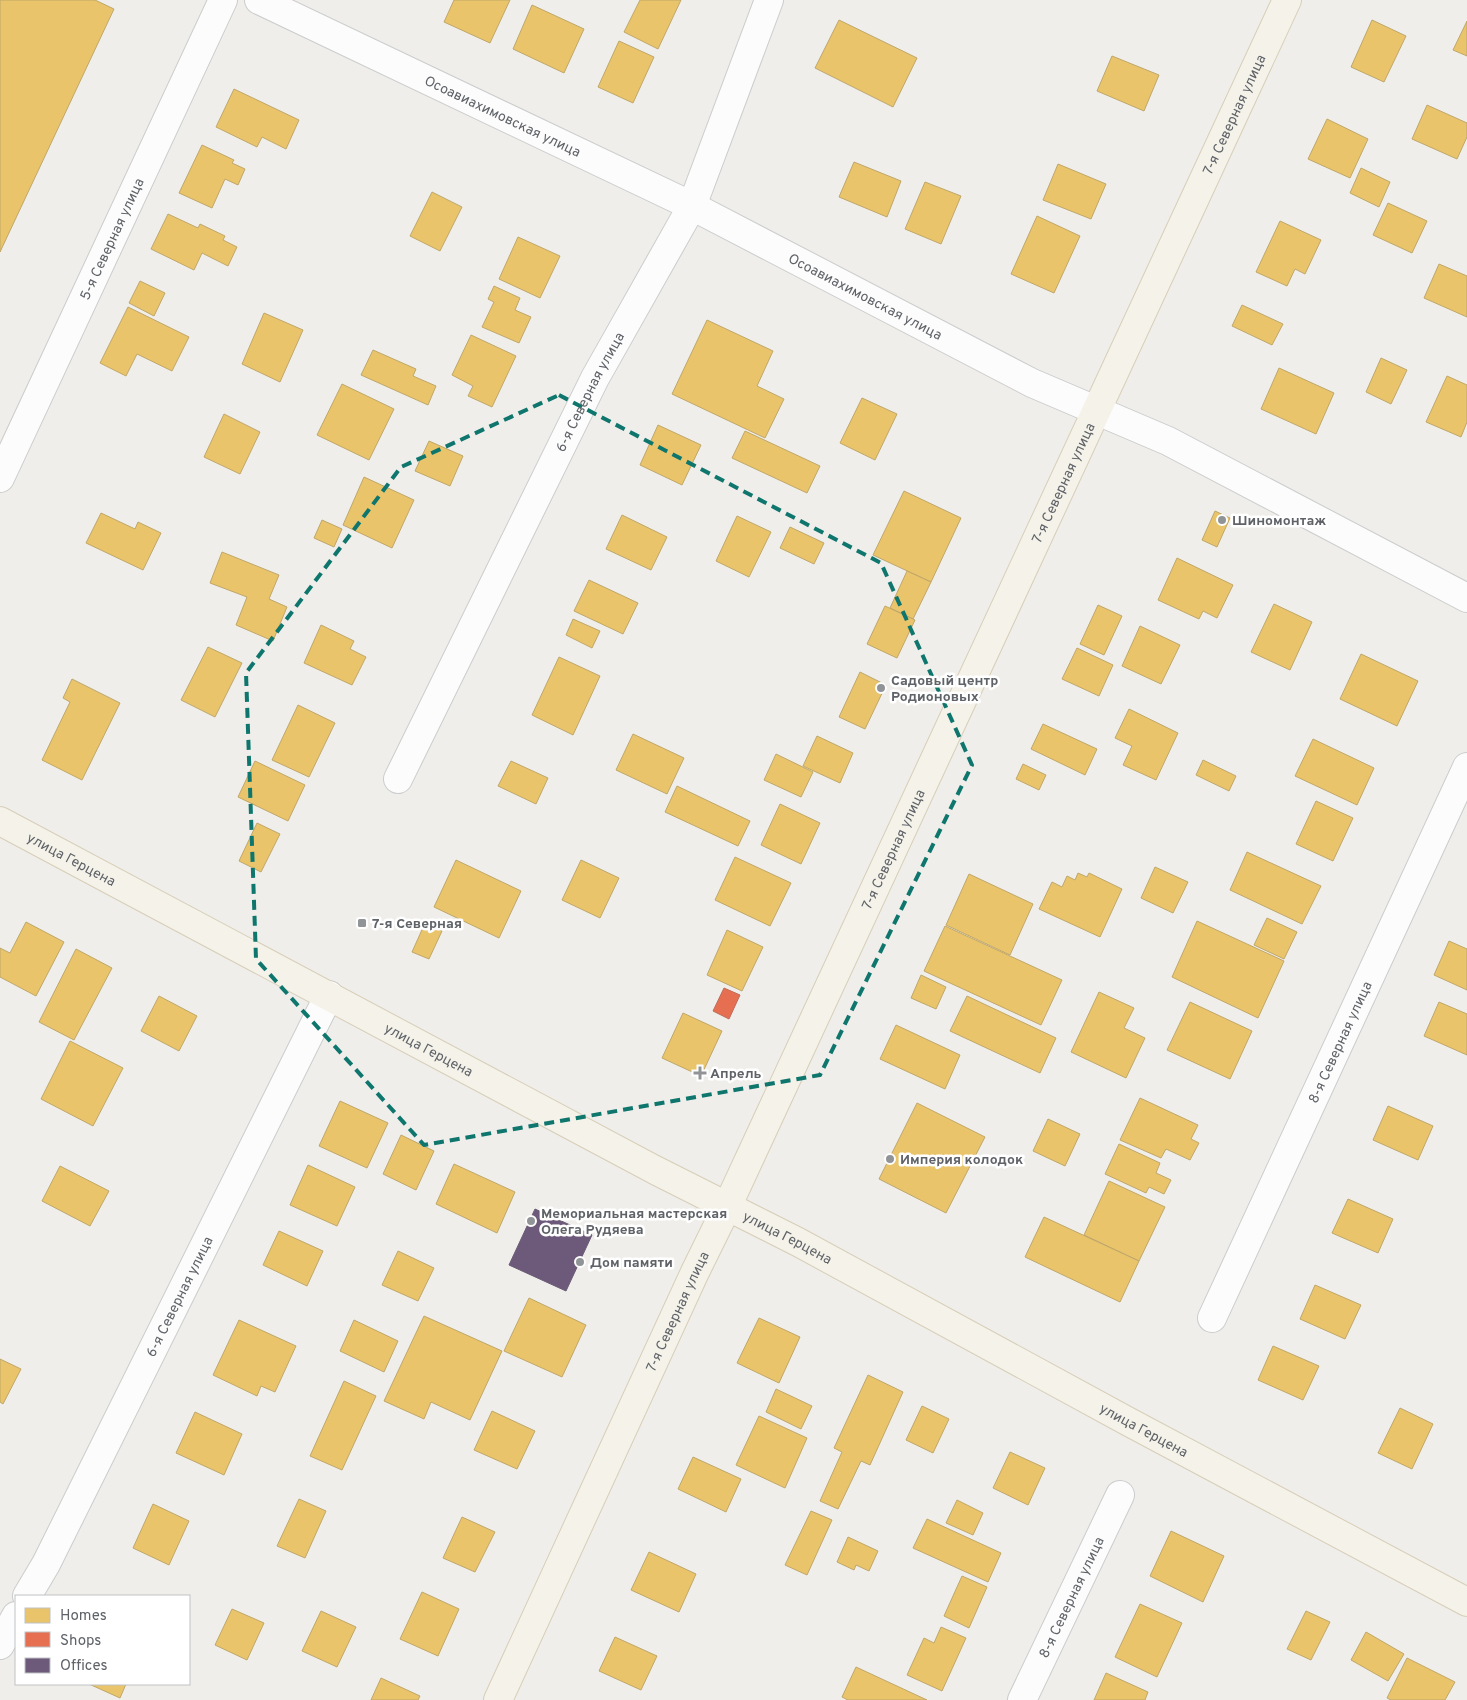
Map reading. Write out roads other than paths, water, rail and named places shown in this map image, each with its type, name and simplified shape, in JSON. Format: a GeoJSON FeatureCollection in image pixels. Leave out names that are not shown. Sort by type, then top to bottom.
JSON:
{"type":"FeatureCollection","features":[{"type":"Feature","properties":{"kind":"main road","name":"7-я Северная улица"},"geometry":{"type":"LineString","coordinates":[[498,1700],[1287,0]]}},
{"type":"Feature","properties":{"kind":"main road","name":"улица Герцена"},"geometry":{"type":"LineString","coordinates":[[0,820],[727,1207],[798,1242],[1120,1418],[1467,1602]]}},
{"type":"Feature","properties":{"kind":"street","name":"5-я Северная улица"},"geometry":{"type":"LineString","coordinates":[[0,478],[223,0]]}},
{"type":"Feature","properties":{"kind":"street","name":"Осоавиахимовская улица"},"geometry":{"type":"LineString","coordinates":[[259,0],[692,206],[1032,383],[1168,441],[1467,598]]}},
{"type":"Feature","properties":{"kind":"street","name":"6-я Северная улица"},"geometry":{"type":"LineString","coordinates":[[398,779],[595,378],[692,206],[769,0]]}},
{"type":"Feature","properties":{"kind":"street","name":"8-я Северная улица"},"geometry":{"type":"LineString","coordinates":[[1212,1318],[1467,767]]}},
{"type":"Feature","properties":{"kind":"street","name":"6-я Северная улица"},"geometry":{"type":"LineString","coordinates":[[28,1595],[50,1555],[329,995]]}},
{"type":"Feature","properties":{"kind":"street","name":"8-я Северная улица"},"geometry":{"type":"LineString","coordinates":[[1022,1700],[1120,1495]]}},
{"type":"Feature","properties":{"kind":"street"},"geometry":{"type":"LineString","coordinates":[[0,1645],[15,1618]]}},
{"type":"Feature","properties":{"kind":"place","name":"Шиномонтаж"},"geometry":{"type":"Point","coordinates":[1222,520]}},
{"type":"Feature","properties":{"kind":"place","name":"Садовый центр Родионовых"},"geometry":{"type":"Point","coordinates":[881,688]}},
{"type":"Feature","properties":{"kind":"place","name":"7-я Северная"},"geometry":{"type":"Point","coordinates":[362,923]}},
{"type":"Feature","properties":{"kind":"place","name":"Апрель"},"geometry":{"type":"Point","coordinates":[700,1073]}},
{"type":"Feature","properties":{"kind":"place","name":"Империя колодок"},"geometry":{"type":"Point","coordinates":[890,1159]}},
{"type":"Feature","properties":{"kind":"place","name":"Мемориальная мастерская Олега Рудяева"},"geometry":{"type":"Point","coordinates":[531,1221]}},
{"type":"Feature","properties":{"kind":"place","name":"Дом памяти"},"geometry":{"type":"Point","coordinates":[580,1262]}}]}
